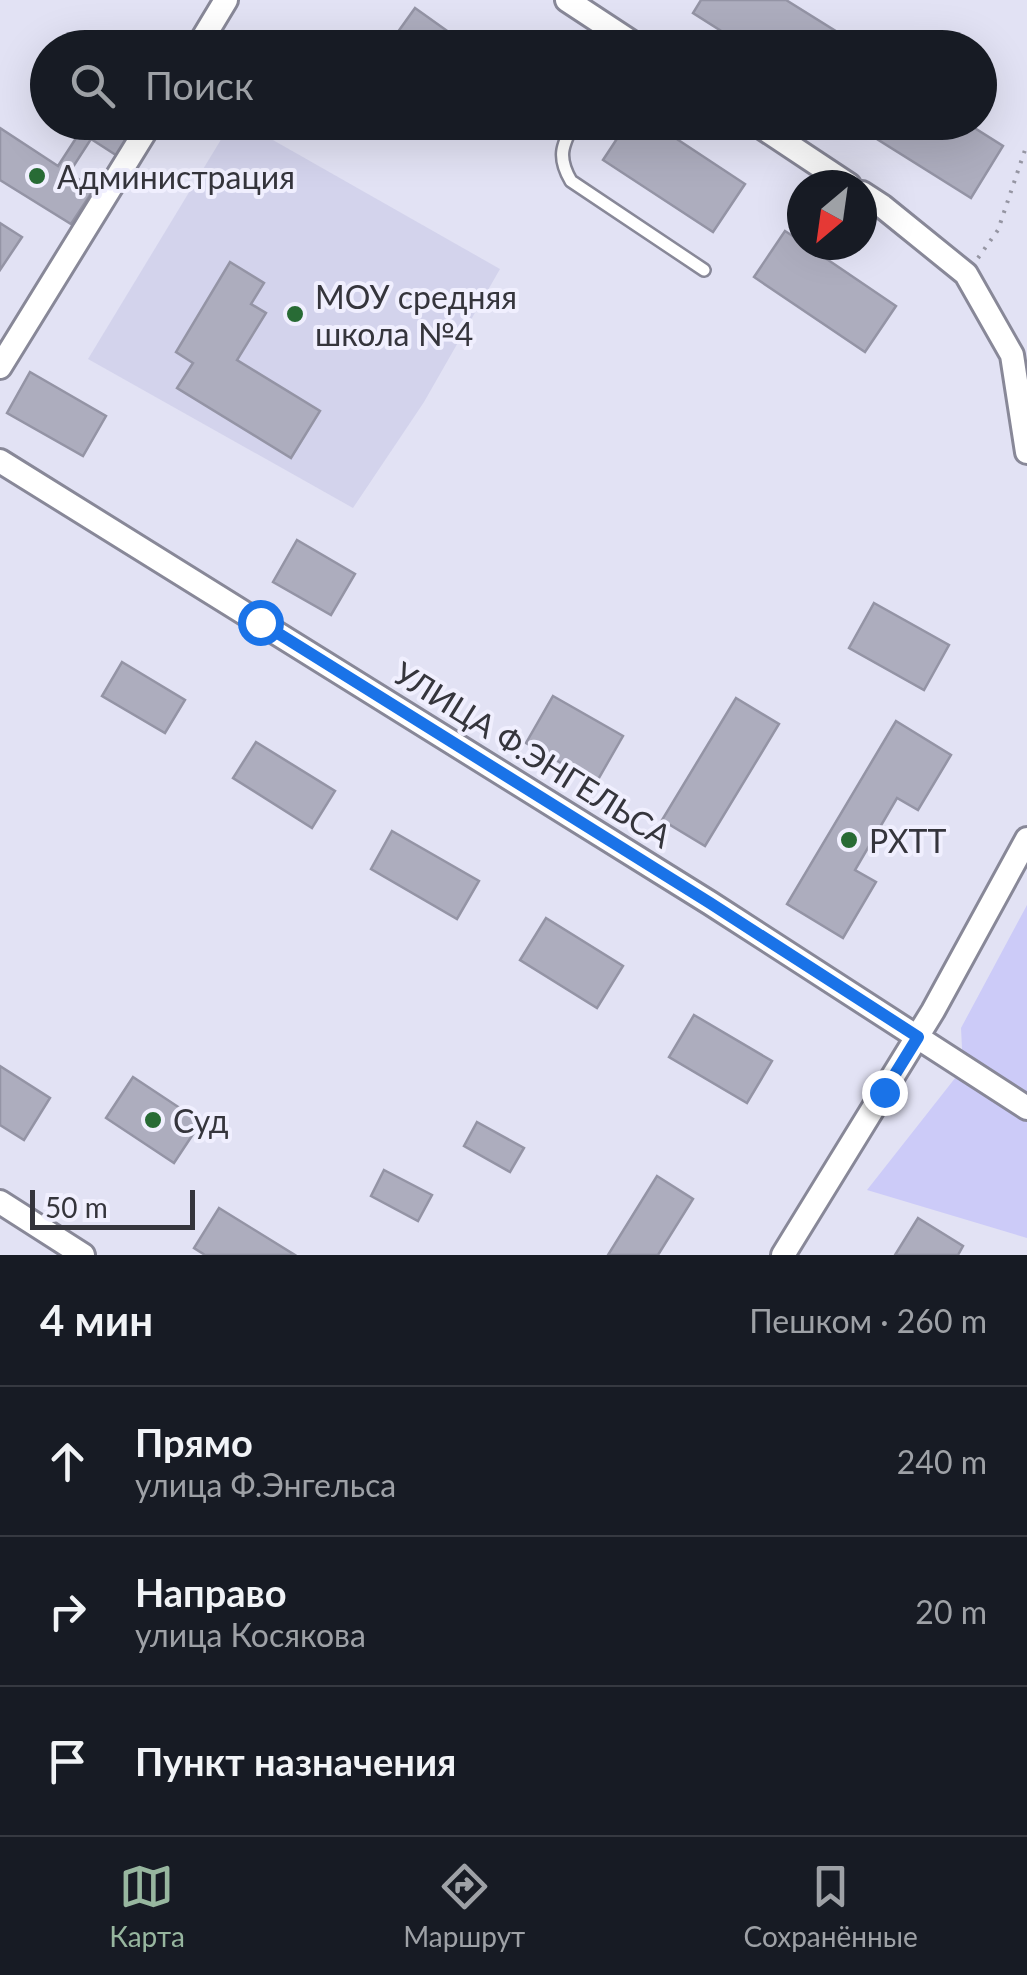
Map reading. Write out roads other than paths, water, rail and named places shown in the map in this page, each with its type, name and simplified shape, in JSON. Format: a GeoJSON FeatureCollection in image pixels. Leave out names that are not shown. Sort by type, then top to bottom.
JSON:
{"type":"FeatureCollection","features":[{"type":"Feature","properties":{"kind":"street"},"geometry":{"type":"LineString","coordinates":[[208,30],[226,0]]}},
{"type":"Feature","properties":{"kind":"street"},"geometry":{"type":"LineString","coordinates":[[567,0],[609,30]]}},
{"type":"Feature","properties":{"kind":"street"},"geometry":{"type":"LineString","coordinates":[[0,367],[140,140]]}},
{"type":"Feature","properties":{"kind":"street"},"geometry":{"type":"LineString","coordinates":[[781,140],[827,170]]}},
{"type":"Feature","properties":{"kind":"street"},"geometry":{"type":"LineString","coordinates":[[877,203],[966,274],[1012,355],[1027,452]]}},
{"type":"Feature","properties":{"kind":"street","name":"УЛИЦА Ф.ЭНГЕЛЬСА"},"geometry":{"type":"LineString","coordinates":[[0,461],[610,840],[1027,1108]]}},
{"type":"Feature","properties":{"kind":"street"},"geometry":{"type":"LineString","coordinates":[[783,1255],[918,1037],[1027,839]]}},
{"type":"Feature","properties":{"kind":"street"},"geometry":{"type":"LineString","coordinates":[[0,1202],[82,1255]]}},
{"type":"Feature","properties":{"kind":"lane"},"geometry":{"type":"LineString","coordinates":[[565,140],[562,166],[571,181],[704,270]]}},
{"type":"Feature","properties":{"kind":"place","name":"Администрация"},"geometry":{"type":"Point","coordinates":[37,176]}},
{"type":"Feature","properties":{"kind":"place","name":"МОУ средняя школа №4"},"geometry":{"type":"Point","coordinates":[295,314]}},
{"type":"Feature","properties":{"kind":"place","name":"РХТТ"},"geometry":{"type":"Point","coordinates":[849,840]}},
{"type":"Feature","properties":{"kind":"place","name":"Суд"},"geometry":{"type":"Point","coordinates":[153,1120]}}]}
